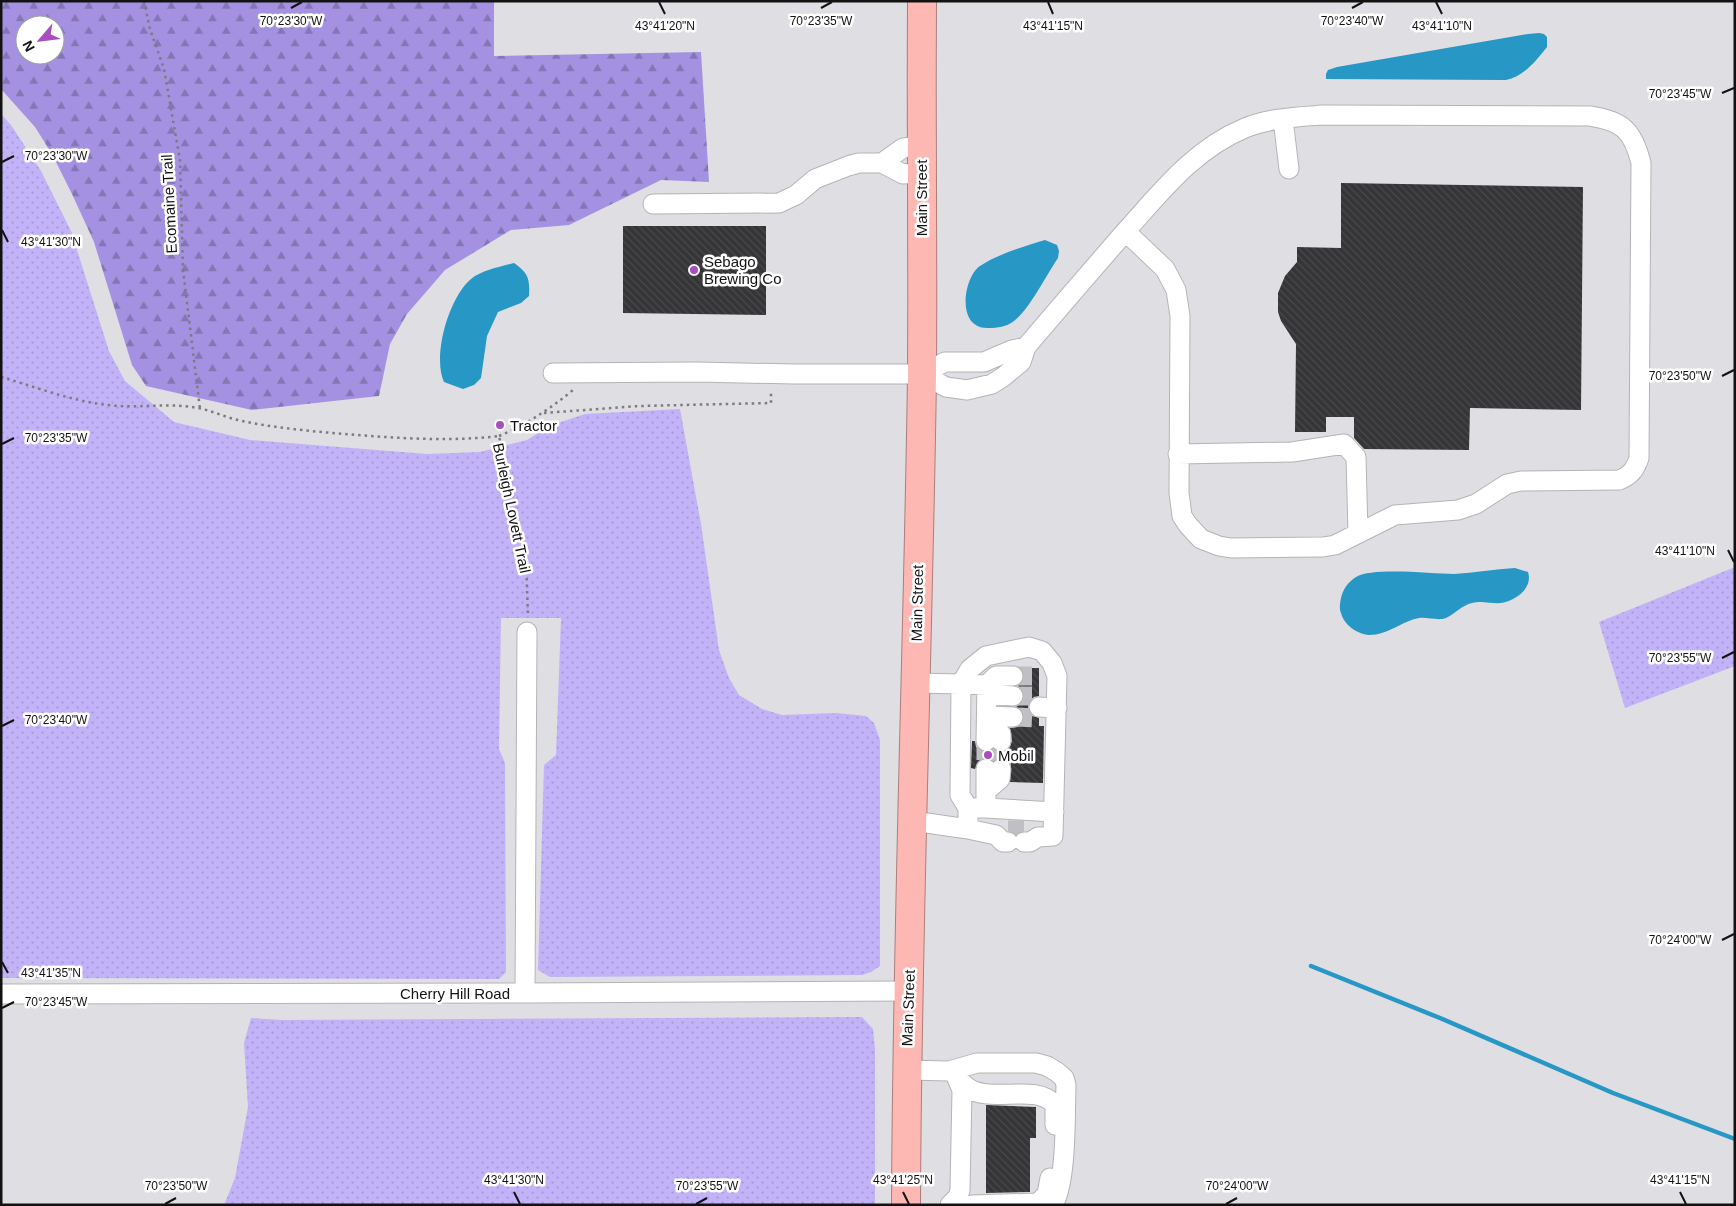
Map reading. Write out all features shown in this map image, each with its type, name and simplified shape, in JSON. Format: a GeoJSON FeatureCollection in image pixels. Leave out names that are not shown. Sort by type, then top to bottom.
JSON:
{"type":"FeatureCollection","features":[{"type":"Feature","properties":{"kind":"highway","name":"Main Street"},"geometry":{"type":"LineString","coordinates":[[906,1205],[906,1070],[922,374],[922,1]]}},
{"type":"Feature","properties":{"kind":"street"},"geometry":{"type":"LineString","coordinates":[[922,374],[946,387],[967,390],[992,384],[1011,371],[1021,362],[1026,347],[1160,190],[1206,149],[1246,128],[1283,119],[1323,115],[1590,116],[1604,118],[1624,128],[1633,138],[1641,163],[1639,458],[1635,468],[1628,476],[1619,480],[1521,481],[1507,484],[1476,504],[1458,510],[1395,515],[1335,545],[1323,547],[1231,548],[1209,543],[1194,533],[1182,516],[1179,493],[1180,316],[1176,290],[1165,269],[1126,232]]}},
{"type":"Feature","properties":{"kind":"street"},"geometry":{"type":"LineString","coordinates":[[1283,119],[1289,170]]}},
{"type":"Feature","properties":{"kind":"street"},"geometry":{"type":"LineString","coordinates":[[882,163],[903,148],[921,145]]}},
{"type":"Feature","properties":{"kind":"street"},"geometry":{"type":"LineString","coordinates":[[653,204],[780,203],[796,195],[809,182],[841,167],[859,164],[882,163],[903,174],[921,174]]}},
{"type":"Feature","properties":{"kind":"street"},"geometry":{"type":"LineString","coordinates":[[553,373],[922,374],[945,362],[984,362],[1012,350],[1026,347]]}},
{"type":"Feature","properties":{"kind":"street"},"geometry":{"type":"LineString","coordinates":[[1178,454],[1292,452],[1344,444],[1356,457],[1358,533]]}},
{"type":"Feature","properties":{"kind":"street"},"geometry":{"type":"LineString","coordinates":[[525,993],[527,632]]}},
{"type":"Feature","properties":{"kind":"street"},"geometry":{"type":"LineString","coordinates":[[913,821],[1016,836],[1053,836],[1054,812],[1048,697],[1052,663],[1042,651],[1029,647],[986,656],[970,669],[961,684],[960,795],[980,803],[1054,812]]}},
{"type":"Feature","properties":{"kind":"street"},"geometry":{"type":"LineString","coordinates":[[916,683],[961,684],[987,704],[994,741]]}},
{"type":"Feature","properties":{"kind":"street"},"geometry":{"type":"LineString","coordinates":[[987,704],[1013,696],[987,704]]}},
{"type":"Feature","properties":{"kind":"street"},"geometry":{"type":"LineString","coordinates":[[968,829],[993,769]]}},
{"type":"Feature","properties":{"kind":"street","name":"Cherry Hill Road"},"geometry":{"type":"LineString","coordinates":[[1,994],[909,990]]}},
{"type":"Feature","properties":{"kind":"street"},"geometry":{"type":"LineString","coordinates":[[954,1075],[977,1063],[1036,1063],[1047,1066],[1064,1078],[1066,1085],[1062,1166],[1060,1190],[1054,1205]]}},
{"type":"Feature","properties":{"kind":"street"},"geometry":{"type":"LineString","coordinates":[[906,1070],[954,1075],[976,1092],[1040,1095],[1053,1102],[1056,1110],[1049,1188],[1045,1197],[1035,1204],[972,1205]]}},
{"type":"Feature","properties":{"kind":"street"},"geometry":{"type":"LineString","coordinates":[[950,1205],[958,1197],[960,1190],[962,1090],[954,1075]]}},
{"type":"Feature","properties":{"kind":"path","name":"Ecomaine Trail"},"geometry":{"type":"LineString","coordinates":[[144,1],[150,29],[164,69],[180,160],[183,270],[200,408]]}},
{"type":"Feature","properties":{"kind":"path"},"geometry":{"type":"LineString","coordinates":[[499,436],[544,413],[582,381],[584,373]]}},
{"type":"Feature","properties":{"kind":"path","name":"Burleigh Lovett Trail"},"geometry":{"type":"LineString","coordinates":[[1,377],[76,400],[118,406],[175,405],[200,408],[241,421],[305,430],[427,439],[499,436],[526,559],[527,632]]}},
{"type":"Feature","properties":{"kind":"path"},"geometry":{"type":"LineString","coordinates":[[544,413],[639,406],[772,403],[770,383]]}},
{"type":"Feature","properties":{"kind":"shaded area"},"geometry":{"type":"Polygon","coordinates":[[[1,114],[11,125],[41,171],[71,231],[109,351],[125,381],[174,422],[250,440],[427,454],[480,452],[527,440],[549,426],[585,414],[680,409],[701,524],[719,650],[729,678],[739,695],[762,709],[782,715],[836,713],[866,716],[874,723],[880,740],[880,966],[862,975],[550,977],[538,970],[544,765],[556,755],[561,618],[501,618],[499,749],[505,763],[506,972],[499,979],[1,978],[1,114]]]}},
{"type":"Feature","properties":{"kind":"shaded area"},"geometry":{"type":"Polygon","coordinates":[[[1735,567],[1735,666],[1625,708],[1599,622],[1735,567]]]}},
{"type":"Feature","properties":{"kind":"shaded area"},"geometry":{"type":"Polygon","coordinates":[[[862,1017],[873,1029],[875,1049],[875,1205],[224,1205],[235,1178],[248,1107],[244,1043],[251,1018],[282,1020],[862,1017]]]}},
{"type":"Feature","properties":{"kind":"green space"},"geometry":{"type":"Polygon","coordinates":[[[1,1],[494,1],[494,56],[701,52],[709,182],[661,180],[569,225],[511,230],[445,270],[407,314],[390,344],[379,396],[252,410],[146,386],[132,365],[94,242],[52,154],[35,127],[1,89],[1,1]]]}},
{"type":"Feature","properties":{"kind":"water"},"geometry":{"type":"Polygon","coordinates":[[[1539,33],[1547,37],[1547,47],[1534,63],[1518,75],[1506,80],[1326,79],[1328,70],[1337,67],[1539,33]]]}},
{"type":"Feature","properties":{"kind":"water"},"geometry":{"type":"Polygon","coordinates":[[[1045,240],[1057,245],[1059,251],[1058,258],[1026,309],[1008,325],[995,328],[978,326],[971,320],[967,311],[966,301],[967,290],[974,272],[980,266],[995,258],[1045,240]]]}},
{"type":"Feature","properties":{"kind":"water"},"geometry":{"type":"Polygon","coordinates":[[[514,263],[527,276],[529,296],[521,303],[498,312],[487,336],[481,378],[474,385],[463,389],[444,382],[441,371],[441,343],[456,299],[463,288],[475,276],[491,269],[514,263]]]}},
{"type":"Feature","properties":{"kind":"water"},"geometry":{"type":"Polygon","coordinates":[[[1515,568],[1528,572],[1529,576],[1526,588],[1517,597],[1502,603],[1477,602],[1468,604],[1443,619],[1419,618],[1382,633],[1369,635],[1360,633],[1352,628],[1345,621],[1340,611],[1342,595],[1348,583],[1364,574],[1403,572],[1454,574],[1515,568]]]}},
{"type":"Feature","properties":{"kind":"building"},"geometry":{"type":"Polygon","coordinates":[[[1341,183],[1583,187],[1581,410],[1470,408],[1469,450],[1364,449],[1354,438],[1354,417],[1326,417],[1326,432],[1295,432],[1296,344],[1281,321],[1278,312],[1278,293],[1285,276],[1297,262],[1297,247],[1341,248],[1341,183]]]}},
{"type":"Feature","properties":{"kind":"building","name":"Sebago Brewing Co"},"geometry":{"type":"Polygon","coordinates":[[[623,226],[766,226],[766,315],[623,313],[623,226]]]}},
{"type":"Feature","properties":{"kind":"building"},"geometry":{"type":"Polygon","coordinates":[[[1020,668],[1039,668],[1039,696],[1030,700],[1028,707],[1032,716],[1039,718],[1039,726],[1044,726],[1043,783],[1010,782],[1011,765],[1008,760],[1003,758],[993,761],[986,758],[981,759],[975,769],[971,768],[972,741],[975,741],[976,747],[981,751],[986,752],[994,749],[1001,752],[1006,751],[1012,741],[1010,728],[1018,727],[1023,723],[1023,712],[1016,707],[1022,703],[1024,697],[1023,691],[1018,686],[1024,676],[1020,668]]]}},
{"type":"Feature","properties":{"kind":"building"},"geometry":{"type":"Polygon","coordinates":[[[1008,821],[1024,822],[1024,831],[1016,835],[1008,831],[1008,821]]]}},
{"type":"Feature","properties":{"kind":"building"},"geometry":{"type":"Polygon","coordinates":[[[986,1105],[1036,1107],[1036,1138],[1030,1138],[1030,1192],[986,1193],[986,1105]]]}},
{"type":"Feature","properties":{"kind":"waterway"},"geometry":{"type":"LineString","coordinates":[[1311,966],[1440,1018],[1613,1093],[1735,1139]]}},
{"type":"Feature","properties":{"kind":"tunnel"},"geometry":{"type":"LineString","coordinates":[[1013,676],[1039,676]]}},
{"type":"Feature","properties":{"kind":"tunnel"},"geometry":{"type":"LineString","coordinates":[[1013,696],[1039,696]]}},
{"type":"Feature","properties":{"kind":"tunnel"},"geometry":{"type":"LineString","coordinates":[[1013,717],[1039,718]]}},
{"type":"Feature","properties":{"kind":"tunnel"},"geometry":{"type":"LineString","coordinates":[[986,741],[986,769]]}},
{"type":"Feature","properties":{"kind":"tunnel"},"geometry":{"type":"LineString","coordinates":[[1001,741],[1001,769]]}},
{"type":"Feature","properties":{"kind":"tunnel"},"geometry":{"type":"LineString","coordinates":[[1008,830],[1024,830]]}},
{"type":"Feature","properties":{"kind":"place","name":"Sebago Brewing Co"},"geometry":{"type":"Point","coordinates":[694,270]}},
{"type":"Feature","properties":{"kind":"place","name":"Tractor"},"geometry":{"type":"Point","coordinates":[500,425]}},
{"type":"Feature","properties":{"kind":"place","name":"Mobil"},"geometry":{"type":"Point","coordinates":[988,755]}}]}
